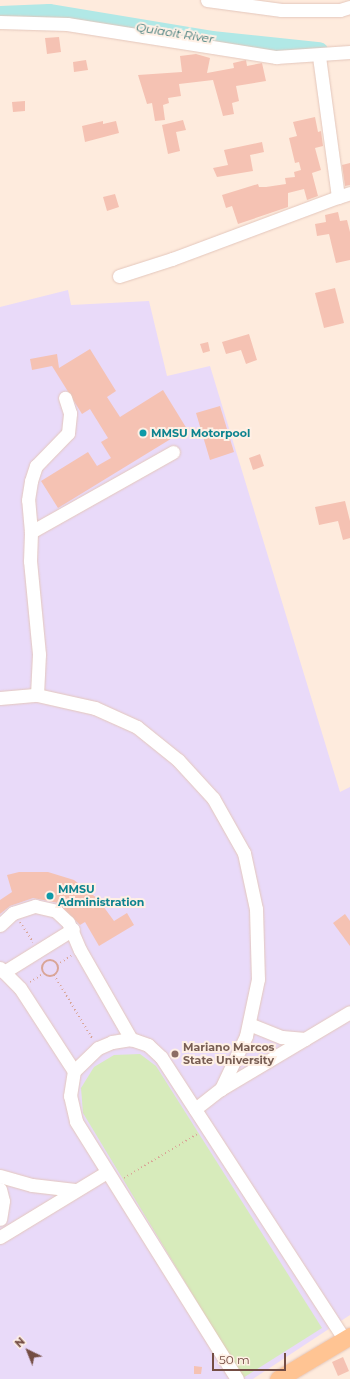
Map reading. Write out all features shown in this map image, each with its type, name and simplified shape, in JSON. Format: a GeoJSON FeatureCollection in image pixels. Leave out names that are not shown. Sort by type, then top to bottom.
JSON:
{"type":"FeatureCollection","features":[{"type":"Feature","properties":{"kind":"main road"},"geometry":{"type":"LineString","coordinates":[[281,1378],[347,1337]]}},
{"type":"Feature","properties":{"kind":"street"},"geometry":{"type":"LineString","coordinates":[[207,0],[281,10],[340,10],[350,7]]}},
{"type":"Feature","properties":{"kind":"street"},"geometry":{"type":"LineString","coordinates":[[0,22],[67,24],[276,56],[319,56],[350,52]]}},
{"type":"Feature","properties":{"kind":"street"},"geometry":{"type":"LineString","coordinates":[[119,276],[172,259],[344,195],[319,56]]}},
{"type":"Feature","properties":{"kind":"street"},"geometry":{"type":"LineString","coordinates":[[37,695],[39,654],[30,561],[31,532],[28,500],[31,481],[36,466],[68,432],[70,413],[65,398]]}},
{"type":"Feature","properties":{"kind":"street"},"geometry":{"type":"LineString","coordinates":[[31,532],[173,452]]}},
{"type":"Feature","properties":{"kind":"street"},"geometry":{"type":"LineString","coordinates":[[0,698],[37,695],[95,708],[137,727],[178,760],[213,798],[244,853],[256,909],[258,979],[246,1036],[221,1089]]}},
{"type":"Feature","properties":{"kind":"street"},"geometry":{"type":"LineString","coordinates":[[0,925],[13,913],[35,906],[56,911],[73,929],[80,950],[131,1039]]}},
{"type":"Feature","properties":{"kind":"street"},"geometry":{"type":"LineString","coordinates":[[73,929],[42,956],[2,970],[20,988],[74,1071]]}},
{"type":"Feature","properties":{"kind":"street"},"geometry":{"type":"LineString","coordinates":[[195,1109],[221,1089],[350,1012]]}},
{"type":"Feature","properties":{"kind":"street"},"geometry":{"type":"LineString","coordinates":[[249,1024],[282,1036],[305,1039]]}},
{"type":"Feature","properties":{"kind":"street"},"geometry":{"type":"LineString","coordinates":[[237,1379],[76,1121],[70,1096],[74,1071],[98,1048],[112,1042],[131,1039],[148,1045],[160,1057],[347,1337]]}},
{"type":"Feature","properties":{"kind":"street"},"geometry":{"type":"LineString","coordinates":[[0,1237],[75,1190],[107,1172]]}},
{"type":"Feature","properties":{"kind":"street"},"geometry":{"type":"LineString","coordinates":[[0,1176],[32,1185],[75,1190]]}},
{"type":"Feature","properties":{"kind":"street"},"geometry":{"type":"LineString","coordinates":[[0,1189],[2,1201],[0,1219]]}},
{"type":"Feature","properties":{"kind":"path"},"geometry":{"type":"LineString","coordinates":[[13,913],[42,956],[57,965]]}},
{"type":"Feature","properties":{"kind":"path"},"geometry":{"type":"LineString","coordinates":[[80,950],[57,965],[54,975],[98,1048]]}},
{"type":"Feature","properties":{"kind":"path"},"geometry":{"type":"LineString","coordinates":[[42,956],[43,974]]}},
{"type":"Feature","properties":{"kind":"path"},"geometry":{"type":"LineString","coordinates":[[43,974],[48,976],[54,975]]}},
{"type":"Feature","properties":{"kind":"path"},"geometry":{"type":"LineString","coordinates":[[20,988],[43,974]]}},
{"type":"Feature","properties":{"kind":"path"},"geometry":{"type":"LineString","coordinates":[[114,1184],[207,1128]]}},
{"type":"Feature","properties":{"kind":"shaded area","name":"Mariano Marcos State University"},"geometry":{"type":"Polygon","coordinates":[[[68,290],[71,305],[149,301],[167,376],[210,366],[340,792],[350,787],[350,1315],[253,1379],[0,1379],[0,307],[68,290]]]}},
{"type":"Feature","properties":{"kind":"green space"},"geometry":{"type":"Polygon","coordinates":[[[140,1054],[156,1066],[322,1328],[243,1378],[83,1113],[81,1088],[94,1067],[114,1055],[140,1054]]]}},
{"type":"Feature","properties":{"kind":"building"},"geometry":{"type":"Polygon","coordinates":[[[59,37],[61,52],[47,54],[45,38],[59,37]]]}},
{"type":"Feature","properties":{"kind":"building"},"geometry":{"type":"Polygon","coordinates":[[[196,54],[210,58],[207,73],[234,68],[233,63],[246,60],[247,66],[262,63],[266,81],[236,86],[239,101],[232,103],[234,114],[223,116],[213,80],[179,84],[181,96],[168,98],[169,103],[163,105],[165,120],[155,121],[152,103],[147,104],[138,75],[182,72],[180,56],[196,54]]]}},
{"type":"Feature","properties":{"kind":"building"},"geometry":{"type":"Polygon","coordinates":[[[86,60],[88,70],[74,72],[73,62],[86,60]]]}},
{"type":"Feature","properties":{"kind":"building"},"geometry":{"type":"Polygon","coordinates":[[[25,101],[25,111],[13,112],[12,102],[25,101]]]}},
{"type":"Feature","properties":{"kind":"building"},"geometry":{"type":"Polygon","coordinates":[[[315,117],[318,132],[321,131],[323,146],[315,148],[321,170],[312,173],[318,196],[307,200],[304,189],[288,193],[288,207],[238,224],[232,206],[226,208],[222,195],[258,184],[259,187],[266,187],[286,184],[285,178],[295,177],[294,172],[301,170],[299,162],[295,163],[289,138],[297,136],[293,122],[315,117]]]}},
{"type":"Feature","properties":{"kind":"building"},"geometry":{"type":"Polygon","coordinates":[[[183,120],[186,130],[176,132],[180,151],[168,154],[162,125],[183,120]]]}},
{"type":"Feature","properties":{"kind":"building"},"geometry":{"type":"Polygon","coordinates":[[[103,121],[103,124],[116,121],[119,133],[85,142],[82,126],[103,121]]]}},
{"type":"Feature","properties":{"kind":"building"},"geometry":{"type":"Polygon","coordinates":[[[262,142],[264,152],[250,155],[253,171],[217,177],[213,168],[228,165],[224,150],[262,142]]]}},
{"type":"Feature","properties":{"kind":"building"},"geometry":{"type":"Polygon","coordinates":[[[350,163],[350,185],[345,186],[342,165],[350,163]]]}},
{"type":"Feature","properties":{"kind":"building"},"geometry":{"type":"Polygon","coordinates":[[[115,194],[119,207],[107,211],[103,197],[115,194]]]}},
{"type":"Feature","properties":{"kind":"building"},"geometry":{"type":"Polygon","coordinates":[[[338,212],[340,221],[347,220],[350,232],[350,260],[336,263],[329,234],[317,236],[315,224],[326,222],[325,215],[338,212]]]}},
{"type":"Feature","properties":{"kind":"building"},"geometry":{"type":"Polygon","coordinates":[[[335,288],[344,323],[324,328],[315,293],[335,288]]]}},
{"type":"Feature","properties":{"kind":"building"},"geometry":{"type":"Polygon","coordinates":[[[249,334],[257,360],[246,364],[241,350],[226,354],[222,342],[249,334]]]}},
{"type":"Feature","properties":{"kind":"building"},"geometry":{"type":"Polygon","coordinates":[[[208,342],[210,351],[203,353],[200,344],[208,342]]]}},
{"type":"Feature","properties":{"kind":"building","name":"MMSU Motorpool"},"geometry":{"type":"Polygon","coordinates":[[[90,349],[116,391],[107,397],[120,417],[163,390],[187,429],[58,508],[41,481],[88,452],[97,466],[111,458],[101,442],[108,438],[90,409],[82,414],[52,366],[32,370],[30,359],[57,354],[59,368],[90,349]]]}},
{"type":"Feature","properties":{"kind":"building"},"geometry":{"type":"Polygon","coordinates":[[[220,406],[234,452],[210,460],[196,413],[220,406]]]}},
{"type":"Feature","properties":{"kind":"building"},"geometry":{"type":"Polygon","coordinates":[[[260,454],[264,466],[253,470],[249,458],[260,454]]]}},
{"type":"Feature","properties":{"kind":"building"},"geometry":{"type":"Polygon","coordinates":[[[345,501],[350,521],[350,538],[343,540],[338,521],[319,525],[315,507],[345,501]]]}},
{"type":"Feature","properties":{"kind":"building","name":"MMSU Administration"},"geometry":{"type":"Polygon","coordinates":[[[19,872],[48,872],[74,880],[98,899],[114,921],[127,913],[134,925],[99,946],[85,922],[80,925],[58,903],[33,898],[10,906],[0,914],[0,900],[12,892],[7,875],[19,872]]]}},
{"type":"Feature","properties":{"kind":"building"},"geometry":{"type":"Polygon","coordinates":[[[345,914],[350,921],[350,946],[333,923],[345,914]]]}},
{"type":"Feature","properties":{"kind":"building"},"geometry":{"type":"Polygon","coordinates":[[[343,1357],[349,1371],[338,1376],[332,1362],[343,1357]]]}},
{"type":"Feature","properties":{"kind":"building"},"geometry":{"type":"Polygon","coordinates":[[[194,1366],[202,1367],[201,1374],[194,1374],[194,1366]]]}},
{"type":"Feature","properties":{"kind":"waterway","name":"Quiaoit River"},"geometry":{"type":"LineString","coordinates":[[0,15],[49,13],[212,40],[319,51]]}},
{"type":"Feature","properties":{"kind":"place","name":"MMSU Motorpool"},"geometry":{"type":"Point","coordinates":[143,433]}},
{"type":"Feature","properties":{"kind":"place","name":"MMSU Administration"},"geometry":{"type":"Point","coordinates":[50,896]}},
{"type":"Feature","properties":{"kind":"place","name":"Mariano Marcos State University"},"geometry":{"type":"Point","coordinates":[175,1054]}}]}
